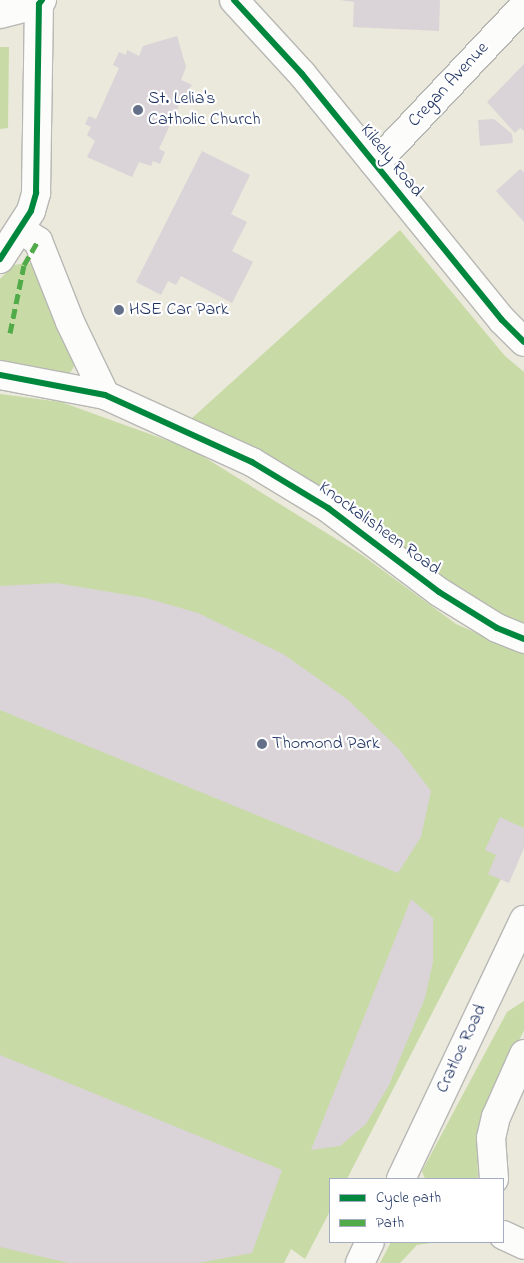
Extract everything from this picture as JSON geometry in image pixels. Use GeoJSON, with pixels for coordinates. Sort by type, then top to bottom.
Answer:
{"type":"FeatureCollection","features":[{"type":"Feature","properties":{"kind":"street","name":"Kileely Road"},"geometry":{"type":"LineString","coordinates":[[234,0],[302,74],[524,342]]}},
{"type":"Feature","properties":{"kind":"street"},"geometry":{"type":"LineString","coordinates":[[0,14],[41,2],[38,174],[30,211],[0,259]]}},
{"type":"Feature","properties":{"kind":"street","name":"Cregan Avenue"},"geometry":{"type":"LineString","coordinates":[[375,164],[524,6]]}},
{"type":"Feature","properties":{"kind":"street"},"geometry":{"type":"LineString","coordinates":[[20,229],[38,241],[70,322],[105,395]]}},
{"type":"Feature","properties":{"kind":"street","name":"Knockalisheen Road"},"geometry":{"type":"LineString","coordinates":[[0,375],[105,395],[235,454],[328,508],[439,592],[498,628],[524,639]]}},
{"type":"Feature","properties":{"kind":"street","name":"Cratloe Road"},"geometry":{"type":"LineString","coordinates":[[401,1178],[524,920]]}},
{"type":"Feature","properties":{"kind":"street"},"geometry":{"type":"LineString","coordinates":[[494,1178],[491,1138],[496,1117],[524,1054]]}},
{"type":"Feature","properties":{"kind":"street"},"geometry":{"type":"LineString","coordinates":[[504,1235],[524,1245]]}},
{"type":"Feature","properties":{"kind":"street"},"geometry":{"type":"LineString","coordinates":[[360,1263],[370,1243]]}},
{"type":"Feature","properties":{"kind":"green space"},"geometry":{"type":"Polygon","coordinates":[[[0,47],[9,47],[8,128],[0,129],[0,47]]]}},
{"type":"Feature","properties":{"kind":"green space"},"geometry":{"type":"Polygon","coordinates":[[[400,230],[505,356],[524,372],[524,626],[507,621],[191,419],[400,230]]]}},
{"type":"Feature","properties":{"kind":"green space"},"geometry":{"type":"Polygon","coordinates":[[[34,264],[75,357],[75,365],[68,376],[0,368],[0,279],[14,265],[34,264]]]}},
{"type":"Feature","properties":{"kind":"green space","name":"Thomond Park"},"geometry":{"type":"Polygon","coordinates":[[[0,394],[61,402],[205,454],[204,457],[362,555],[456,624],[524,654],[524,834],[348,1178],[329,1178],[329,1213],[305,1259],[291,1249],[284,1263],[0,1263],[0,394]]]}},
{"type":"Feature","properties":{"kind":"green space"},"geometry":{"type":"Polygon","coordinates":[[[524,1001],[524,1030],[477,1130],[478,1178],[425,1178],[422,1171],[507,1012],[524,1001]]]}},
{"type":"Feature","properties":{"kind":"green space"},"geometry":{"type":"Polygon","coordinates":[[[390,1243],[431,1243],[417,1245],[400,1263],[380,1263],[390,1243]]]}},
{"type":"Feature","properties":{"kind":"building"},"geometry":{"type":"Polygon","coordinates":[[[340,0],[440,0],[439,31],[353,27],[354,2],[340,0]]]}},
{"type":"Feature","properties":{"kind":"building","name":"St. Lelia's Catholic Church"},"geometry":{"type":"Polygon","coordinates":[[[177,36],[186,67],[181,80],[192,85],[189,89],[196,92],[190,105],[181,101],[159,149],[165,152],[160,164],[153,161],[151,166],[139,162],[132,177],[87,157],[95,141],[87,135],[91,127],[85,124],[89,116],[96,119],[119,68],[113,65],[119,52],[126,55],[127,50],[139,56],[143,46],[177,36]]]}},
{"type":"Feature","properties":{"kind":"building"},"geometry":{"type":"Polygon","coordinates":[[[524,64],[524,131],[520,128],[515,133],[487,102],[524,64]]]}},
{"type":"Feature","properties":{"kind":"building"},"geometry":{"type":"Polygon","coordinates":[[[494,119],[512,134],[513,143],[480,146],[478,120],[494,119]]]}},
{"type":"Feature","properties":{"kind":"building"},"geometry":{"type":"Polygon","coordinates":[[[202,151],[250,175],[231,214],[247,222],[232,251],[253,262],[232,303],[181,276],[176,285],[168,281],[161,295],[136,282],[202,151]]]}},
{"type":"Feature","properties":{"kind":"building"},"geometry":{"type":"Polygon","coordinates":[[[520,169],[524,172],[524,222],[496,191],[520,169]]]}},
{"type":"Feature","properties":{"kind":"building","name":"Thomond Park"},"geometry":{"type":"Polygon","coordinates":[[[56,583],[146,598],[198,613],[283,654],[347,699],[399,749],[431,791],[421,837],[398,873],[0,710],[0,586],[56,583]]]}},
{"type":"Feature","properties":{"kind":"building"},"geometry":{"type":"Polygon","coordinates":[[[500,817],[524,828],[524,848],[509,883],[488,874],[496,855],[485,850],[500,817]]]}},
{"type":"Feature","properties":{"kind":"building"},"geometry":{"type":"Polygon","coordinates":[[[411,899],[433,918],[433,962],[425,998],[389,1085],[366,1124],[340,1146],[311,1150],[411,899]]]}},
{"type":"Feature","properties":{"kind":"building"},"geometry":{"type":"Polygon","coordinates":[[[0,1055],[282,1170],[252,1253],[198,1263],[69,1263],[0,1247],[0,1055]]]}},
{"type":"Feature","properties":{"kind":"marked path"},"geometry":{"type":"LineString","coordinates":[[10,333],[24,265],[38,241]]}},
{"type":"Feature","properties":{"kind":"cycle path"},"geometry":{"type":"LineString","coordinates":[[0,259],[31,211],[36,193],[39,4],[42,0]]}},
{"type":"Feature","properties":{"kind":"cycle path"},"geometry":{"type":"LineString","coordinates":[[234,0],[302,74],[502,320],[524,342]]}},
{"type":"Feature","properties":{"kind":"cycle path"},"geometry":{"type":"LineString","coordinates":[[0,375],[105,395],[252,462],[328,508],[439,592],[497,628],[524,639]]}},
{"type":"Feature","properties":{"kind":"place","name":"St. Lelia's Catholic Church"},"geometry":{"type":"Point","coordinates":[138,110]}},
{"type":"Feature","properties":{"kind":"place","name":"HSE Car Park"},"geometry":{"type":"Point","coordinates":[119,310]}},
{"type":"Feature","properties":{"kind":"place","name":"Thomond Park"},"geometry":{"type":"Point","coordinates":[262,744]}}]}
